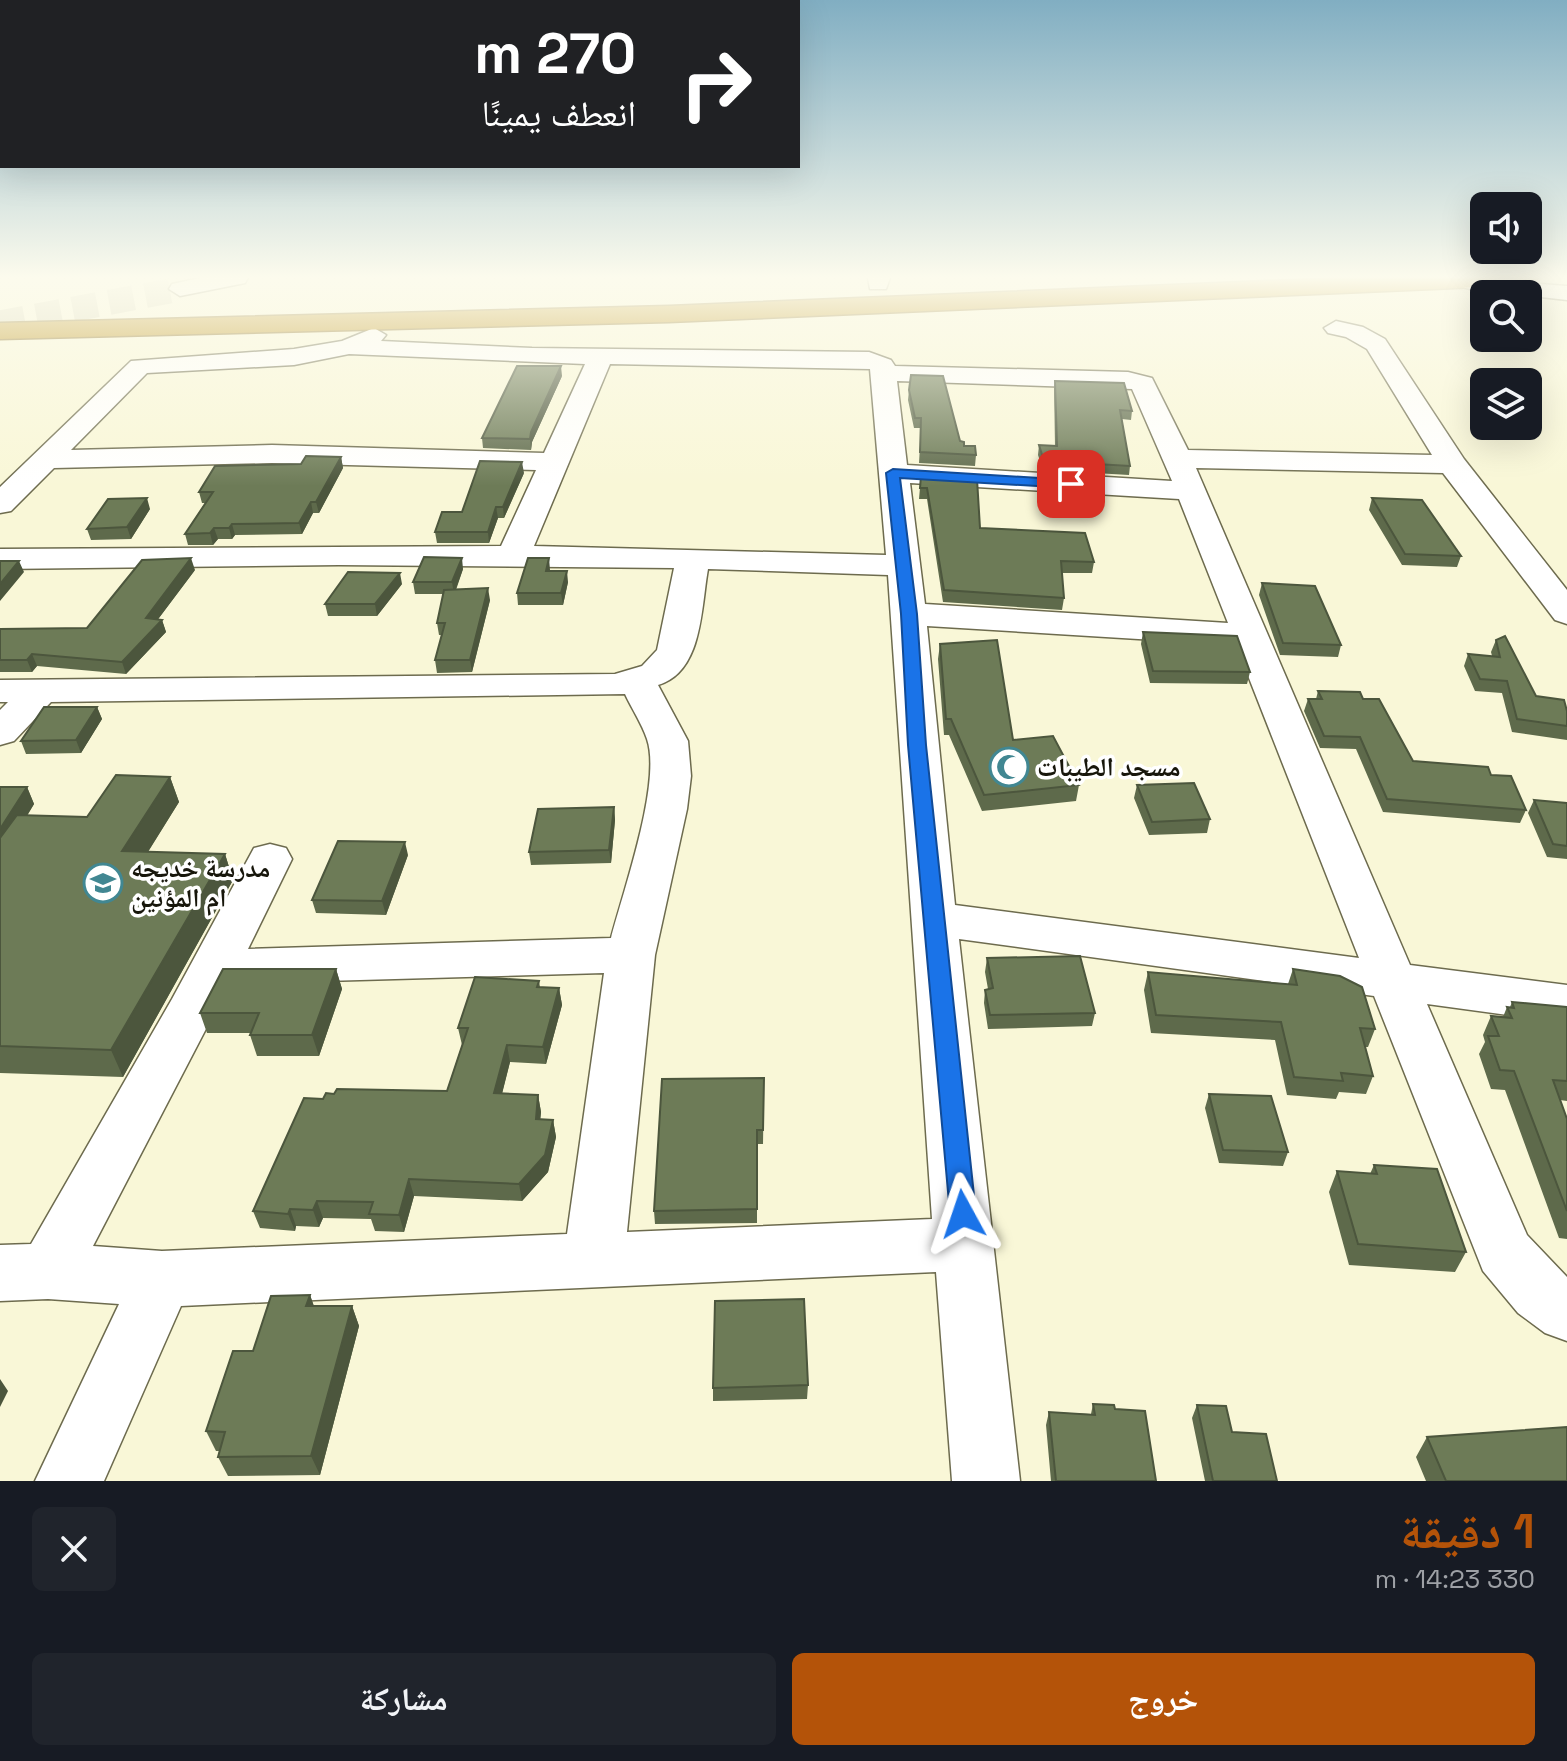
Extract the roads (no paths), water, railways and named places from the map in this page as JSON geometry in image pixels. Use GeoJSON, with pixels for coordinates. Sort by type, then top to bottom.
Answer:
{"type":"FeatureCollection","features":[{"type":"Feature","properties":{"kind":"street"},"geometry":{"type":"LineString","coordinates":[[0,504],[140,366],[161,362],[274,359],[348,347]]}},
{"type":"Feature","properties":{"kind":"street"},"geometry":{"type":"LineString","coordinates":[[352,347],[600,358],[869,360],[880,363],[884,373],[909,614],[917,745],[986,1481]]}},
{"type":"Feature","properties":{"kind":"street"},"geometry":{"type":"LineString","coordinates":[[1378,347],[1452,464],[1566,610]]}},
{"type":"Feature","properties":{"kind":"street"},"geometry":{"type":"LineString","coordinates":[[513,556],[557,462],[600,358]]}},
{"type":"Feature","properties":{"kind":"street"},"geometry":{"type":"LineString","coordinates":[[884,373],[1143,384],[1178,459],[1504,1252],[1519,1274],[1567,1312]]}},
{"type":"Feature","properties":{"kind":"street"},"geometry":{"type":"LineString","coordinates":[[48,459],[272,454],[557,462]]}},
{"type":"Feature","properties":{"kind":"street"},"geometry":{"type":"LineString","coordinates":[[1178,459],[1452,464]]}},
{"type":"Feature","properties":{"kind":"street"},"geometry":{"type":"LineString","coordinates":[[893,473],[1190,491]]}},
{"type":"Feature","properties":{"kind":"street"},"geometry":{"type":"LineString","coordinates":[[0,559],[513,556],[693,558],[902,566]]}},
{"type":"Feature","properties":{"kind":"street"},"geometry":{"type":"LineString","coordinates":[[0,691],[594,688],[637,681],[655,674],[675,653],[693,558]]}},
{"type":"Feature","properties":{"kind":"street"},"geometry":{"type":"LineString","coordinates":[[909,614],[1249,635]]}},
{"type":"Feature","properties":{"kind":"street"},"geometry":{"type":"LineString","coordinates":[[594,1257],[631,955],[670,776],[668,741],[637,681]]}},
{"type":"Feature","properties":{"kind":"street"},"geometry":{"type":"LineString","coordinates":[[0,733],[40,691]]}},
{"type":"Feature","properties":{"kind":"street"},"geometry":{"type":"LineString","coordinates":[[270,859],[192,1010],[24,1272],[162,1279],[594,1257],[966,1244]]}},
{"type":"Feature","properties":{"kind":"street"},"geometry":{"type":"LineString","coordinates":[[935,919],[1567,1004]]}},
{"type":"Feature","properties":{"kind":"street"},"geometry":{"type":"LineString","coordinates":[[253,965],[631,955]]}},
{"type":"Feature","properties":{"kind":"street"},"geometry":{"type":"LineString","coordinates":[[69,1481],[162,1279]]}},
{"type":"Feature","properties":{"kind":"place","name":"مسجد الطيبات"},"geometry":{"type":"Point","coordinates":[1009,767]}},
{"type":"Feature","properties":{"kind":"place","name":"مدرسة خديجه ام المؤنين"},"geometry":{"type":"Point","coordinates":[103,883]}}]}
